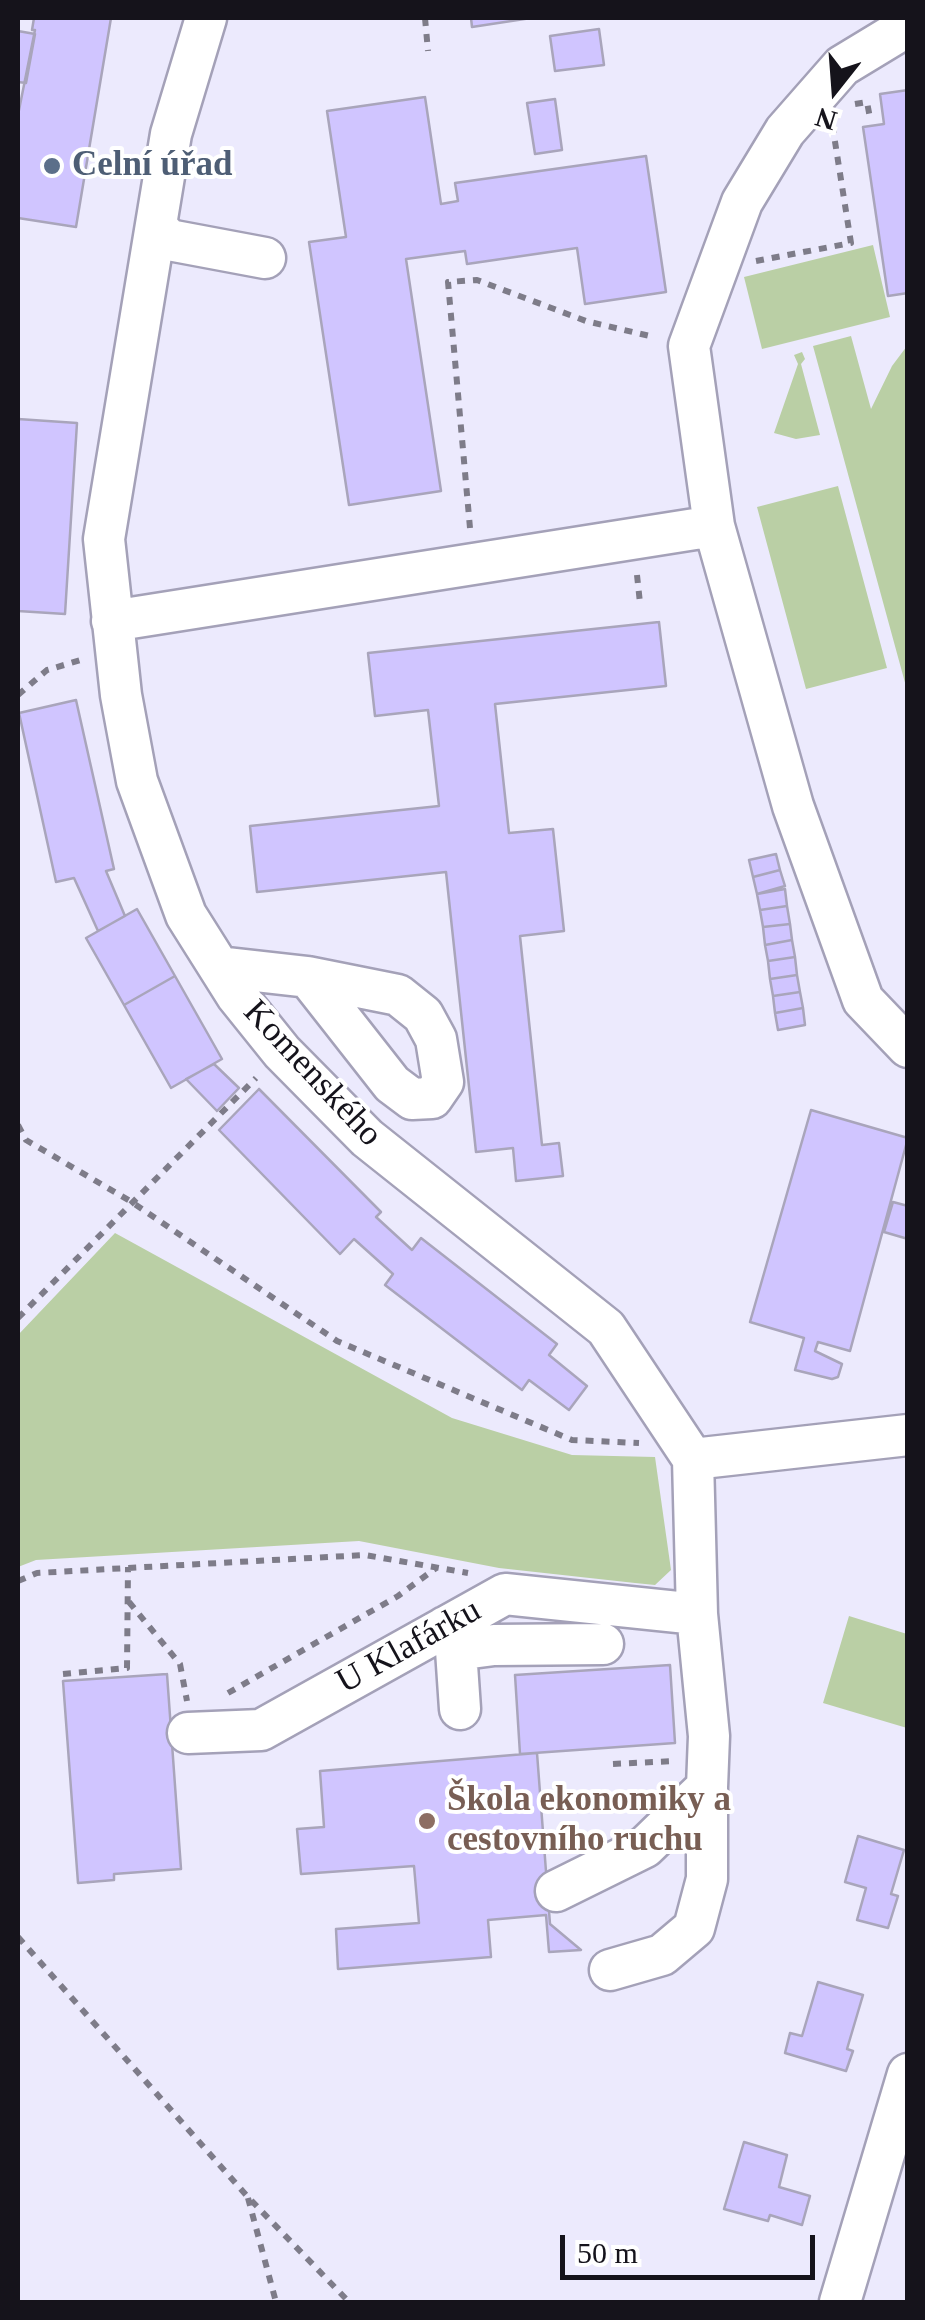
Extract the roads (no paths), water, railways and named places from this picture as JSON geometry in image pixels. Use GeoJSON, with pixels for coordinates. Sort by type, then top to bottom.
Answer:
{"type":"FeatureCollection","features":[{"type":"Feature","properties":{"kind":"street","name":"Komenského"},"geometry":{"type":"LineString","coordinates":[[206,18],[171,134],[104,539],[112,622],[138,781],[186,915],[282,1052],[367,1138],[606,1328],[693,1459]]}},
{"type":"Feature","properties":{"kind":"street"},"geometry":{"type":"LineString","coordinates":[[908,26],[842,66],[785,131],[742,202],[689,346],[714,526],[792,806],[863,1000],[908,1046]]}},
{"type":"Feature","properties":{"kind":"street"},"geometry":{"type":"LineString","coordinates":[[156,226],[169,240],[265,258]]}},
{"type":"Feature","properties":{"kind":"street"},"geometry":{"type":"LineString","coordinates":[[112,622],[714,526]]}},
{"type":"Feature","properties":{"kind":"street"},"geometry":{"type":"LineString","coordinates":[[219,966],[308,977]]}},
{"type":"Feature","properties":{"kind":"street"},"geometry":{"type":"LineString","coordinates":[[610,1970],[662,1955],[694,1928],[707,1880],[709,1736],[696,1614],[693,1459],[908,1436]]}},
{"type":"Feature","properties":{"kind":"street","name":"U Klafárku"},"geometry":{"type":"LineString","coordinates":[[200,1714],[261,1730],[450,1638],[505,1594],[696,1614]]}},
{"type":"Feature","properties":{"kind":"street"},"geometry":{"type":"LineString","coordinates":[[460,1709],[450,1638],[494,1644],[602,1644]]}},
{"type":"Feature","properties":{"kind":"street"},"geometry":{"type":"LineString","coordinates":[[556,1891],[645,1847],[707,1787]]}},
{"type":"Feature","properties":{"kind":"street"},"geometry":{"type":"LineString","coordinates":[[840,2302],[908,2074]]}},
{"type":"Feature","properties":{"kind":"place","name":"Celní úřad"},"geometry":{"type":"Point","coordinates":[52,166]}},
{"type":"Feature","properties":{"kind":"place","name":"Škola ekonomiky a cestovního ruchu"},"geometry":{"type":"Point","coordinates":[427,1821]}}]}
